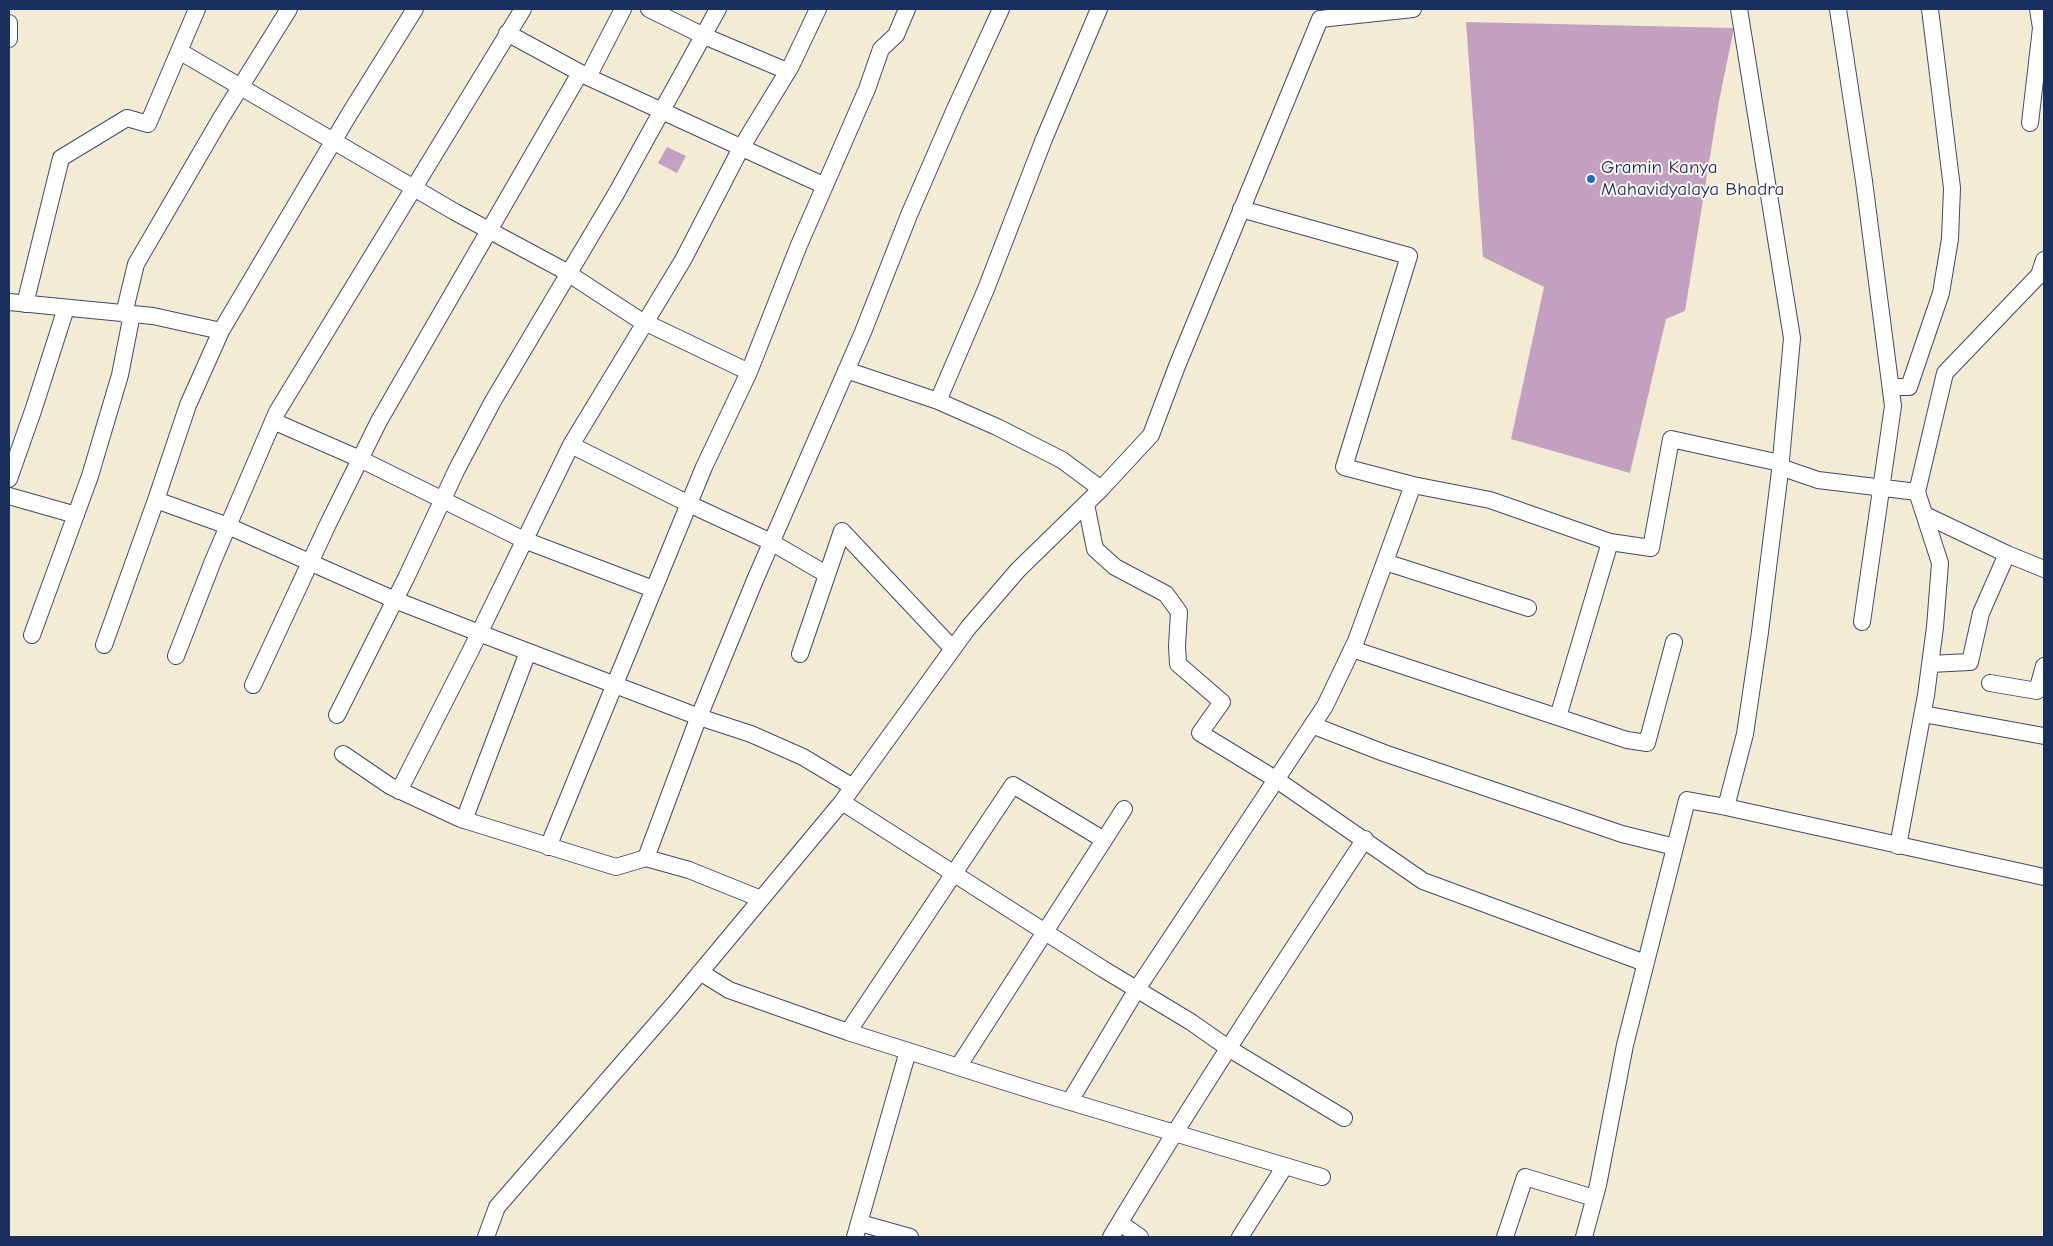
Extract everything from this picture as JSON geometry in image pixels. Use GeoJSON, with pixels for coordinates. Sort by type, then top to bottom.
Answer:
{"type":"FeatureCollection","features":[{"type":"Feature","properties":{"kind":"street"},"geometry":{"type":"LineString","coordinates":[[197,9],[148,124],[127,118],[61,158],[17,303],[153,316],[221,330]]}},
{"type":"Feature","properties":{"kind":"street"},"geometry":{"type":"LineString","coordinates":[[32,635],[90,476],[120,375],[136,264],[240,87],[289,9]]}},
{"type":"Feature","properties":{"kind":"street"},"geometry":{"type":"LineString","coordinates":[[104,645],[188,405],[221,330],[334,141],[416,9]]}},
{"type":"Feature","properties":{"kind":"street"},"geometry":{"type":"LineString","coordinates":[[176,656],[228,526],[273,421],[413,187],[523,9]]}},
{"type":"Feature","properties":{"kind":"street"},"geometry":{"type":"LineString","coordinates":[[253,685],[360,459],[418,352],[489,230],[623,9]]}},
{"type":"Feature","properties":{"kind":"street"},"geometry":{"type":"LineString","coordinates":[[649,9],[704,36],[787,71]]}},
{"type":"Feature","properties":{"kind":"street"},"geometry":{"type":"LineString","coordinates":[[337,715],[493,401],[663,112],[718,9]]}},
{"type":"Feature","properties":{"kind":"street"},"geometry":{"type":"LineString","coordinates":[[399,791],[479,634],[571,445],[683,260],[741,148],[787,71],[818,9]]}},
{"type":"Feature","properties":{"kind":"street"},"geometry":{"type":"LineString","coordinates":[[548,847],[653,589],[749,372],[799,245],[867,89],[881,49],[896,35],[906,9]]}},
{"type":"Feature","properties":{"kind":"street"},"geometry":{"type":"LineString","coordinates":[[646,858],[699,717],[771,542],[846,370],[909,215],[1001,9]]}},
{"type":"Feature","properties":{"kind":"street"},"geometry":{"type":"LineString","coordinates":[[938,401],[986,289],[1044,139],[1099,9]]}},
{"type":"Feature","properties":{"kind":"street"},"geometry":{"type":"LineString","coordinates":[[486,1237],[497,1207],[700,972],[842,802],[968,628],[1018,570],[1101,489],[1151,434],[1177,366],[1320,18],[1370,11],[1413,9]]}},
{"type":"Feature","properties":{"kind":"street"},"geometry":{"type":"LineString","coordinates":[[1726,807],[1745,734],[1760,632],[1780,465],[1792,338],[1739,9]]}},
{"type":"Feature","properties":{"kind":"street"},"geometry":{"type":"LineString","coordinates":[[1838,9],[1864,181],[1893,406],[1862,622]]}},
{"type":"Feature","properties":{"kind":"street"},"geometry":{"type":"LineString","coordinates":[[1891,387],[1909,387],[1941,293],[1950,239],[1952,188],[1930,9]]}},
{"type":"Feature","properties":{"kind":"street"},"geometry":{"type":"LineString","coordinates":[[2030,123],[2042,28],[2038,9]]}},
{"type":"Feature","properties":{"kind":"street"},"geometry":{"type":"LineString","coordinates":[[9,23],[9,39]]}},
{"type":"Feature","properties":{"kind":"street"},"geometry":{"type":"LineString","coordinates":[[507,33],[584,75],[825,186]]}},
{"type":"Feature","properties":{"kind":"street"},"geometry":{"type":"LineString","coordinates":[[179,51],[413,187],[568,273],[645,322],[749,372]]}},
{"type":"Feature","properties":{"kind":"street"},"geometry":{"type":"LineString","coordinates":[[1241,209],[1409,256],[1344,467],[1413,485],[1490,500],[1610,542],[1651,548],[1671,439],[1780,465],[1818,480],[1917,492]]}},
{"type":"Feature","properties":{"kind":"street"},"geometry":{"type":"LineString","coordinates":[[1898,846],[1930,664],[1940,563],[1917,492],[1946,373],[2039,275],[2044,260]]}},
{"type":"Feature","properties":{"kind":"street"},"geometry":{"type":"LineString","coordinates":[[9,479],[66,308]]}},
{"type":"Feature","properties":{"kind":"street"},"geometry":{"type":"LineString","coordinates":[[846,370],[938,401],[997,427],[1062,460],[1101,489]]}},
{"type":"Feature","properties":{"kind":"street"},"geometry":{"type":"LineString","coordinates":[[273,421],[360,459],[524,540],[653,589]]}},
{"type":"Feature","properties":{"kind":"street"},"geometry":{"type":"LineString","coordinates":[[571,445],[689,504],[771,542],[826,574]]}},
{"type":"Feature","properties":{"kind":"street"},"geometry":{"type":"LineString","coordinates":[[1070,1101],[1137,989],[1325,706],[1352,649],[1413,485]]}},
{"type":"Feature","properties":{"kind":"street"},"geometry":{"type":"LineString","coordinates":[[9,496],[76,515]]}},
{"type":"Feature","properties":{"kind":"street"},"geometry":{"type":"LineString","coordinates":[[156,500],[228,526],[395,600],[479,634],[699,717],[751,734],[803,757],[853,787]]}},
{"type":"Feature","properties":{"kind":"street"},"geometry":{"type":"LineString","coordinates":[[1086,504],[1095,549],[1115,567],[1166,594],[1178,612],[1178,664],[1222,702],[1200,733],[1276,780],[1424,881],[1645,963]]}},
{"type":"Feature","properties":{"kind":"street"},"geometry":{"type":"LineString","coordinates":[[1925,515],[2007,554],[2043,566]]}},
{"type":"Feature","properties":{"kind":"street"},"geometry":{"type":"LineString","coordinates":[[800,654],[842,531],[953,649]]}},
{"type":"Feature","properties":{"kind":"street"},"geometry":{"type":"LineString","coordinates":[[1558,717],[1610,542]]}},
{"type":"Feature","properties":{"kind":"street"},"geometry":{"type":"LineString","coordinates":[[1930,664],[1970,662],[1980,613],[2007,554]]}},
{"type":"Feature","properties":{"kind":"street"},"geometry":{"type":"LineString","coordinates":[[1385,562],[1528,608]]}},
{"type":"Feature","properties":{"kind":"street"},"geometry":{"type":"LineString","coordinates":[[1352,649],[1627,740],[1648,743],[1674,642]]}},
{"type":"Feature","properties":{"kind":"street"},"geometry":{"type":"LineString","coordinates":[[464,820],[528,652]]}},
{"type":"Feature","properties":{"kind":"street"},"geometry":{"type":"LineString","coordinates":[[1990,683],[2037,691],[2044,666]]}},
{"type":"Feature","properties":{"kind":"street"},"geometry":{"type":"LineString","coordinates":[[1922,714],[2044,736]]}},
{"type":"Feature","properties":{"kind":"street"},"geometry":{"type":"LineString","coordinates":[[1312,726],[1384,753],[1622,834],[1675,847]]}},
{"type":"Feature","properties":{"kind":"street"},"geometry":{"type":"LineString","coordinates":[[343,754],[399,791],[464,820],[548,847],[616,866],[646,858],[689,870],[761,899]]}},
{"type":"Feature","properties":{"kind":"street"},"geometry":{"type":"LineString","coordinates":[[848,1032],[1012,785],[1104,840]]}},
{"type":"Feature","properties":{"kind":"street"},"geometry":{"type":"LineString","coordinates":[[1584,1237],[1594,1198],[1625,1045],[1687,800],[2044,877]]}},
{"type":"Feature","properties":{"kind":"street"},"geometry":{"type":"LineString","coordinates":[[842,802],[1045,932],[1191,1022],[1228,1048],[1344,1118]]}},
{"type":"Feature","properties":{"kind":"street"},"geometry":{"type":"LineString","coordinates":[[958,1067],[1124,809]]}},
{"type":"Feature","properties":{"kind":"street"},"geometry":{"type":"LineString","coordinates":[[1111,1237],[1228,1048],[1365,839]]}},
{"type":"Feature","properties":{"kind":"street"},"geometry":{"type":"LineString","coordinates":[[700,972],[729,990],[848,1032],[1322,1177]]}},
{"type":"Feature","properties":{"kind":"street"},"geometry":{"type":"LineString","coordinates":[[908,1051],[858,1230],[910,1237]]}},
{"type":"Feature","properties":{"kind":"street"},"geometry":{"type":"LineString","coordinates":[[1240,1237],[1285,1166]]}},
{"type":"Feature","properties":{"kind":"street"},"geometry":{"type":"LineString","coordinates":[[1505,1237],[1525,1177],[1594,1198]]}},
{"type":"Feature","properties":{"kind":"street"},"geometry":{"type":"LineString","coordinates":[[1120,1223],[1140,1237]]}},
{"type":"Feature","properties":{"kind":"building","name":"Gramin Kanya Mahavidyalaya Bhadra"},"geometry":{"type":"Polygon","coordinates":[[[1466,22],[1734,28],[1719,101],[1685,311],[1666,319],[1630,473],[1511,439],[1544,287],[1483,257],[1466,22]]]}},
{"type":"Feature","properties":{"kind":"building"},"geometry":{"type":"Polygon","coordinates":[[[667,147],[686,156],[677,173],[658,163],[667,147]]]}},
{"type":"Feature","properties":{"kind":"place","name":"Gramin Kanya Mahavidyalaya Bhadra"},"geometry":{"type":"Point","coordinates":[1591,179]}}]}
